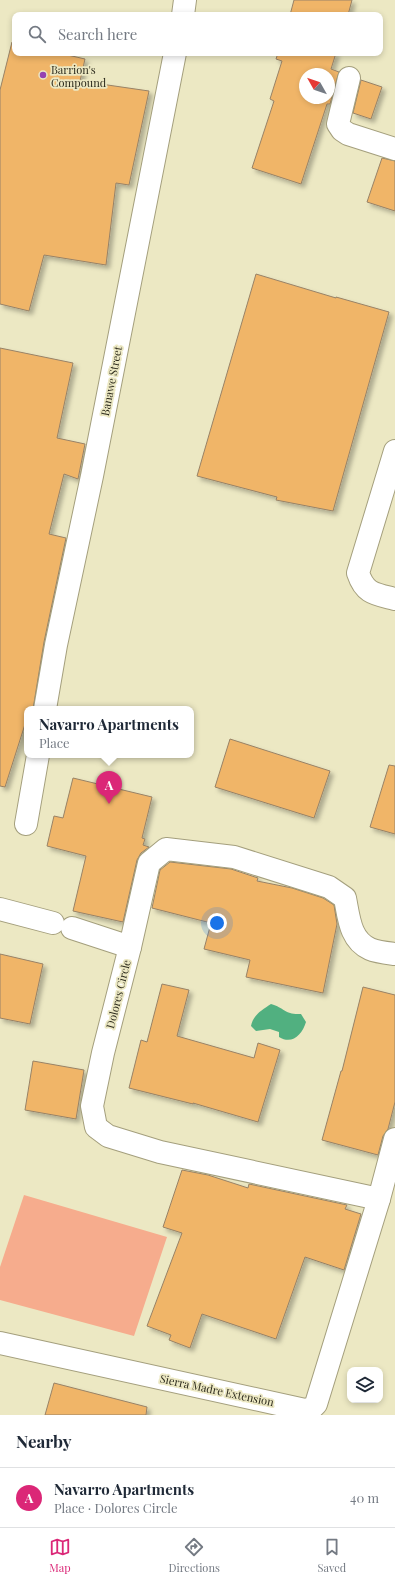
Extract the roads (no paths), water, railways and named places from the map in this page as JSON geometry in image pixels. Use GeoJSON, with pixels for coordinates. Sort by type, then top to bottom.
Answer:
{"type":"FeatureCollection","features":[{"type":"Feature","properties":{"kind":"street"},"geometry":{"type":"LineString","coordinates":[[183,12],[185,0]]}},
{"type":"Feature","properties":{"kind":"street","name":"Banawe Street"},"geometry":{"type":"LineString","coordinates":[[46,706],[56,646],[92,476],[174,56]]}},
{"type":"Feature","properties":{"kind":"street"},"geometry":{"type":"LineString","coordinates":[[350,78],[338,124],[342,130],[348,134],[395,149]]}},
{"type":"Feature","properties":{"kind":"street"},"geometry":{"type":"LineString","coordinates":[[395,451],[358,573],[361,584],[369,592],[395,599]]}},
{"type":"Feature","properties":{"kind":"street"},"geometry":{"type":"LineString","coordinates":[[26,824],[37,758]]}},
{"type":"Feature","properties":{"kind":"street","name":"Dolores Circle"},"geometry":{"type":"LineString","coordinates":[[379,1199],[160,1152],[108,1136],[96,1127],[92,1106],[103,1053],[130,947],[149,863],[166,848],[234,857],[329,887],[345,898],[354,937],[370,949],[395,954]]}},
{"type":"Feature","properties":{"kind":"street"},"geometry":{"type":"LineString","coordinates":[[0,909],[63,925],[130,947]]}},
{"type":"Feature","properties":{"kind":"street"},"geometry":{"type":"LineString","coordinates":[[379,1199],[395,1139]]}},
{"type":"Feature","properties":{"kind":"street","name":"Sierra Madre Extension"},"geometry":{"type":"LineString","coordinates":[[0,1343],[305,1410],[312,1408],[316,1404],[379,1199]]}},
{"type":"Feature","properties":{"kind":"place","name":"Barrion's Compound"},"geometry":{"type":"Point","coordinates":[43,75]}},
{"type":"Feature","properties":{"kind":"place","name":"Navarro Apartments"},"geometry":{"type":"Point","coordinates":[109,804]}}]}
